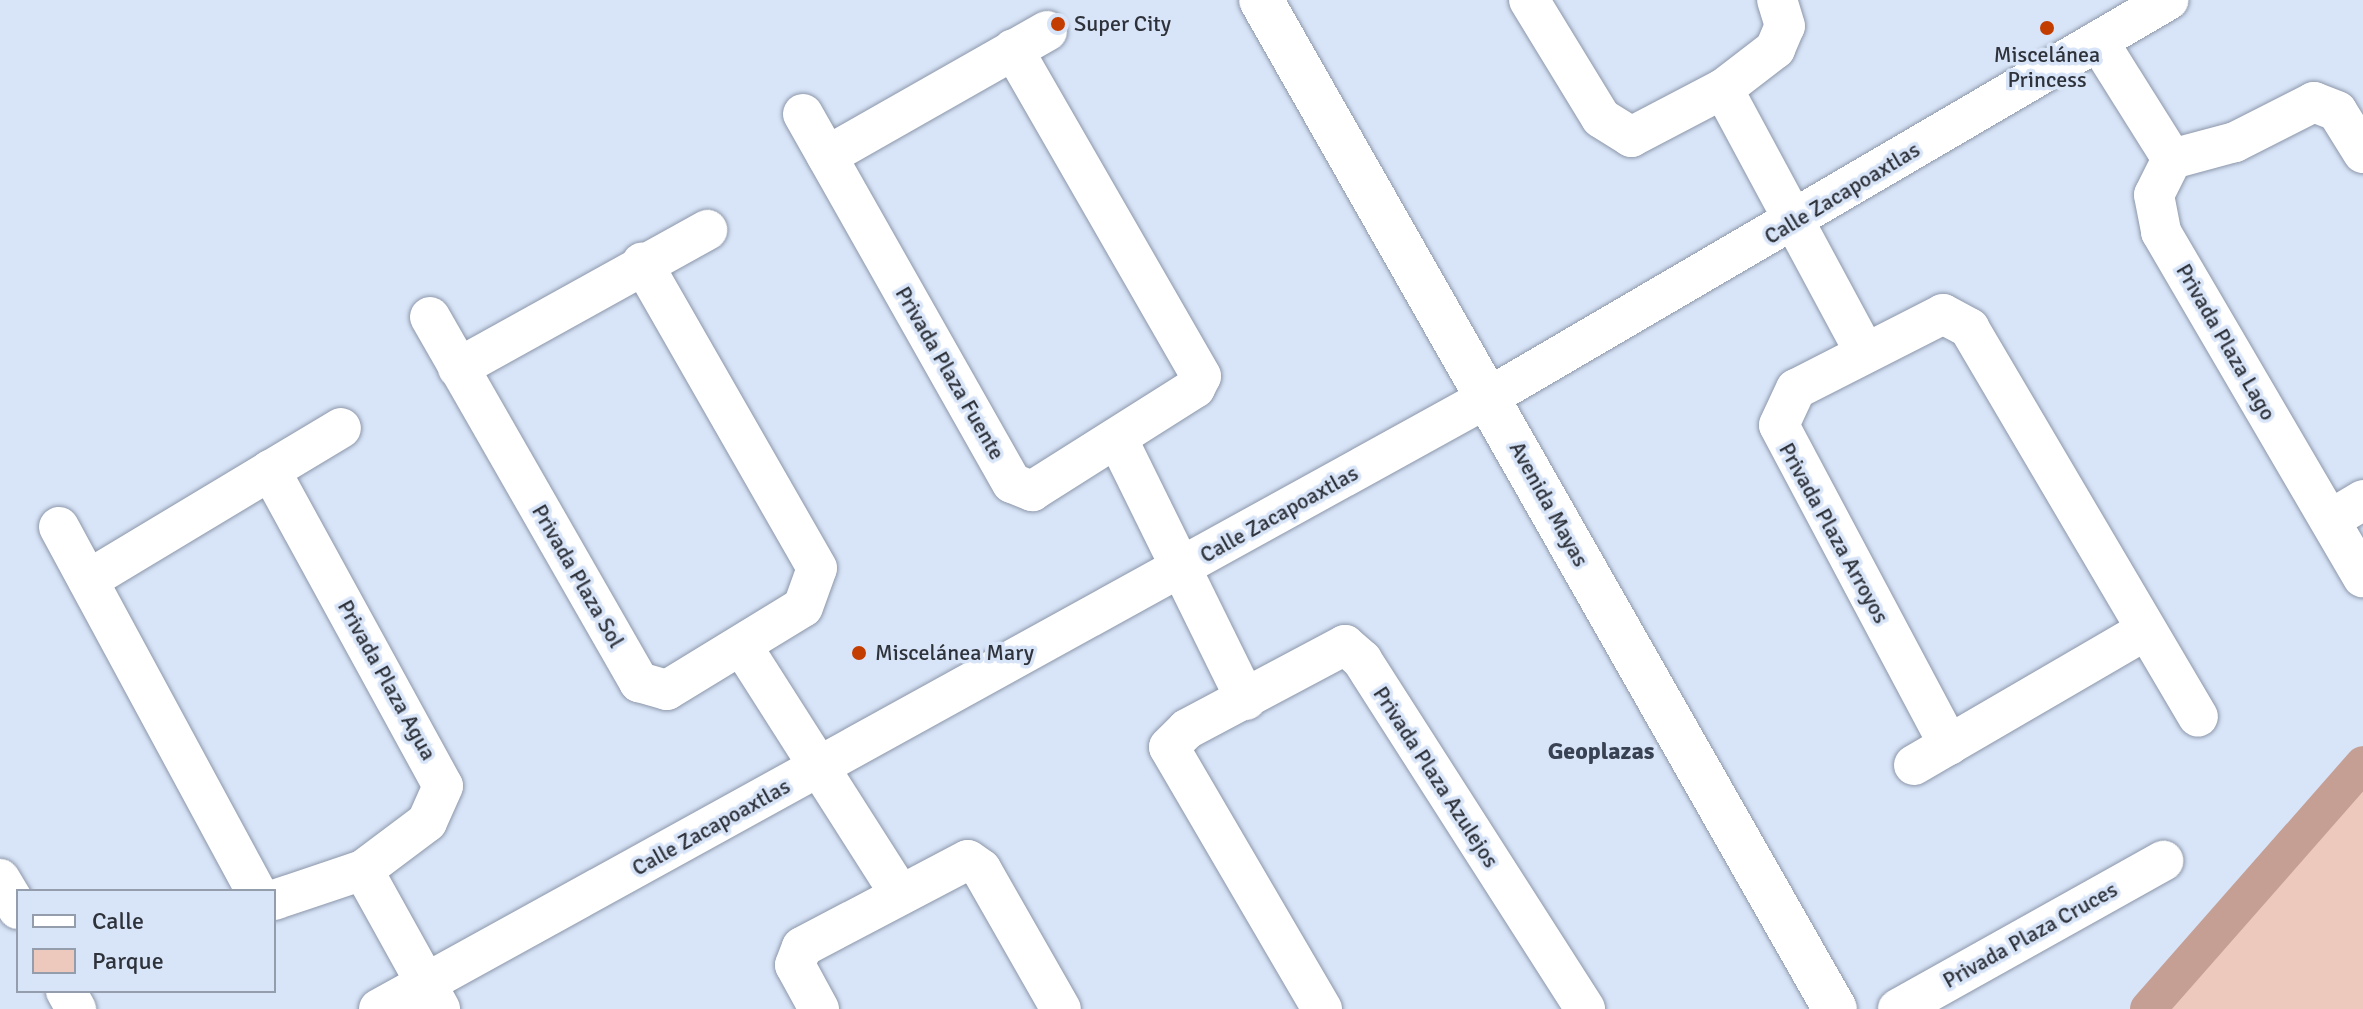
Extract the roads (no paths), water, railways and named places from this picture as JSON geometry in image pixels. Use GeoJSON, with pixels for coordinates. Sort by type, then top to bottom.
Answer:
{"type":"FeatureCollection","features":[{"type":"Feature","properties":{"kind":"street","name":"Avenida Mayas"},"geometry":{"type":"LineString","coordinates":[[1261,0],[1835,1009]]}},
{"type":"Feature","properties":{"kind":"street"},"geometry":{"type":"LineString","coordinates":[[1529,0],[1601,118],[1620,136],[1641,135],[1723,89],[1781,40],[1784,14],[1777,0]]}},
{"type":"Feature","properties":{"kind":"street","name":"Calle Zacapoaxtlas"},"geometry":{"type":"LineString","coordinates":[[379,1009],[434,996],[818,769],[1489,397],[1794,222],[2161,2]]}},
{"type":"Feature","properties":{"kind":"street","name":"Privada Plaza Fuente"},"geometry":{"type":"LineString","coordinates":[[803,114],[1012,483],[1032,491],[1195,388],[1199,363],[1030,40],[827,156]]}},
{"type":"Feature","properties":{"kind":"street"},"geometry":{"type":"LineString","coordinates":[[2098,41],[2172,159],[2235,142],[2314,102],[2337,111],[2363,153]]}},
{"type":"Feature","properties":{"kind":"street"},"geometry":{"type":"LineString","coordinates":[[1723,89],[1864,351]]}},
{"type":"Feature","properties":{"kind":"street","name":"Privada Plaza Lago"},"geometry":{"type":"LineString","coordinates":[[2172,159],[2154,195],[2161,232],[2347,510],[2363,577]]}},
{"type":"Feature","properties":{"kind":"street"},"geometry":{"type":"LineString","coordinates":[[458,368],[642,263],[707,230]]}},
{"type":"Feature","properties":{"kind":"street","name":"Privada Plaza Sol"},"geometry":{"type":"LineString","coordinates":[[430,317],[639,682],[667,690],[803,607],[816,562],[642,263]]}},
{"type":"Feature","properties":{"kind":"street","name":"Privada Plaza Arroyos"},"geometry":{"type":"LineString","coordinates":[[1949,745],[1780,435],[1780,414],[1796,389],[1864,351],[1943,314],[1962,320],[2198,717]]}},
{"type":"Feature","properties":{"kind":"street"},"geometry":{"type":"LineString","coordinates":[[88,580],[341,428]]}},
{"type":"Feature","properties":{"kind":"street"},"geometry":{"type":"LineString","coordinates":[[1117,438],[1246,700]]}},
{"type":"Feature","properties":{"kind":"street","name":"Privada Plaza Agua"},"geometry":{"type":"LineString","coordinates":[[270,470],[443,786],[427,822],[363,870],[276,899]]}},
{"type":"Feature","properties":{"kind":"street"},"geometry":{"type":"LineString","coordinates":[[59,527],[255,889]]}},
{"type":"Feature","properties":{"kind":"street"},"geometry":{"type":"LineString","coordinates":[[1914,765],[2146,630]]}},
{"type":"Feature","properties":{"kind":"street"},"geometry":{"type":"LineString","coordinates":[[742,646],[899,892]]}},
{"type":"Feature","properties":{"kind":"street","name":"Privada Plaza Azulejos"},"geometry":{"type":"LineString","coordinates":[[1322,1009],[1169,752],[1179,734],[1246,700],[1337,646],[1351,648],[1585,1009]]}},
{"type":"Feature","properties":{"kind":"street"},"geometry":{"type":"LineString","coordinates":[[819,1009],[795,956],[811,939],[899,892],[973,860],[1061,1009]]}},
{"type":"Feature","properties":{"kind":"street","name":"Privada Plaza Cruces"},"geometry":{"type":"LineString","coordinates":[[1898,1009],[2163,861]]}},
{"type":"Feature","properties":{"kind":"street"},"geometry":{"type":"LineString","coordinates":[[363,870],[434,996]]}},
{"type":"Feature","properties":{"kind":"street"},"geometry":{"type":"LineString","coordinates":[[0,879],[16,906]]}},
{"type":"Feature","properties":{"kind":"waterway"},"geometry":{"type":"LineString","coordinates":[[2148,1009],[2363,764]]}},
{"type":"Feature","properties":{"kind":"place","name":"Super City"},"geometry":{"type":"Point","coordinates":[1058,24]}},
{"type":"Feature","properties":{"kind":"place","name":"Miscelánea Princess"},"geometry":{"type":"Point","coordinates":[2047,28]}},
{"type":"Feature","properties":{"kind":"place","name":"Miscelánea Mary"},"geometry":{"type":"Point","coordinates":[859,653]}},
{"type":"Feature","properties":{"kind":"district","name":"Geoplazas"},"geometry":{"type":"Point","coordinates":[1601,752]}}]}
